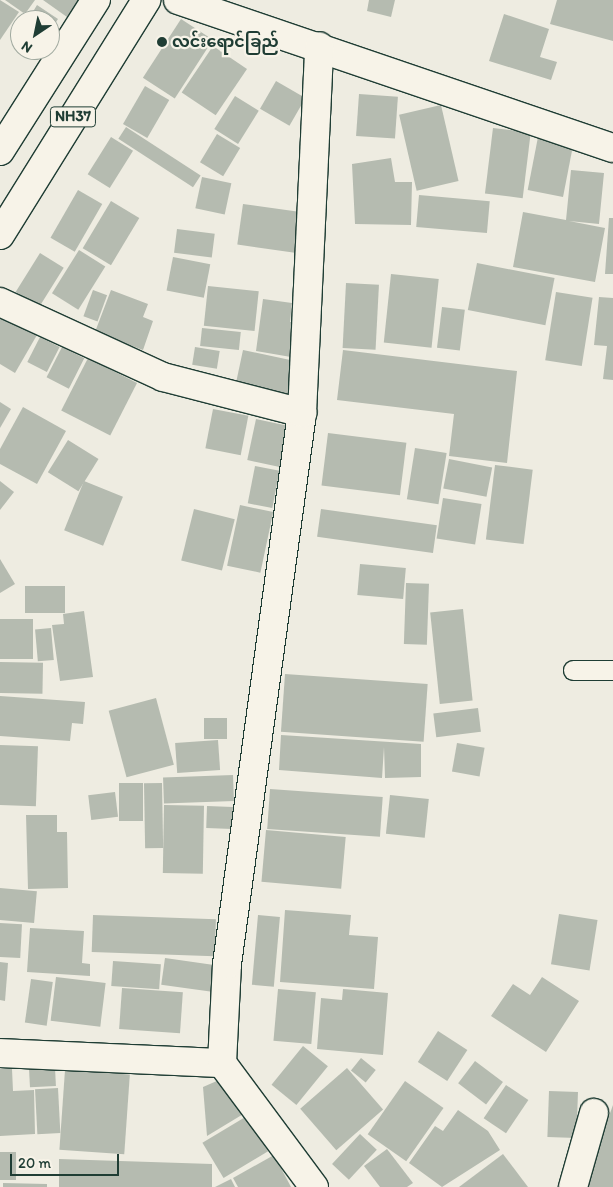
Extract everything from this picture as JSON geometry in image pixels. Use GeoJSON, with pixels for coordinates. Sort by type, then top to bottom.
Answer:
{"type":"FeatureCollection","features":[{"type":"Feature","properties":{"kind":"main road","name":"NH37"},"geometry":{"type":"LineString","coordinates":[[0,151],[96,0]]}},
{"type":"Feature","properties":{"kind":"main road","name":"NH37"},"geometry":{"type":"LineString","coordinates":[[0,235],[146,0]]}},
{"type":"Feature","properties":{"kind":"main road"},"geometry":{"type":"LineString","coordinates":[[178,0],[319,46],[613,148]]}},
{"type":"Feature","properties":{"kind":"main road"},"geometry":{"type":"LineString","coordinates":[[314,1187],[222,1063],[227,964],[302,413],[319,46]]}},
{"type":"Feature","properties":{"kind":"main road"},"geometry":{"type":"LineString","coordinates":[[0,302],[163,377],[302,413]]}},
{"type":"Feature","properties":{"kind":"main road"},"geometry":{"type":"LineString","coordinates":[[0,1053],[222,1063]]}},
{"type":"Feature","properties":{"kind":"main road"},"geometry":{"type":"LineString","coordinates":[[572,1187],[594,1113]]}},
{"type":"Feature","properties":{"kind":"lane"},"geometry":{"type":"LineString","coordinates":[[573,670],[613,670]]}},
{"type":"Feature","properties":{"kind":"building"},"geometry":{"type":"Polygon","coordinates":[[[0,0],[16,10],[10,10],[10,25],[0,40],[0,0]]]}},
{"type":"Feature","properties":{"kind":"building"},"geometry":{"type":"Polygon","coordinates":[[[5,0],[35,0],[28,10],[19,10],[5,0]]]}},
{"type":"Feature","properties":{"kind":"building"},"geometry":{"type":"Polygon","coordinates":[[[43,0],[79,0],[67,17],[60,10],[43,0]]]}},
{"type":"Feature","properties":{"kind":"building"},"geometry":{"type":"Polygon","coordinates":[[[369,0],[395,0],[391,17],[367,11],[369,0]]]}},
{"type":"Feature","properties":{"kind":"building"},"geometry":{"type":"Polygon","coordinates":[[[557,0],[613,0],[613,41],[550,24],[557,0]]]}},
{"type":"Feature","properties":{"kind":"building"},"geometry":{"type":"Polygon","coordinates":[[[37,5],[44,10],[34,10],[37,5]]]}},
{"type":"Feature","properties":{"kind":"building"},"geometry":{"type":"Polygon","coordinates":[[[504,14],[549,29],[540,57],[557,62],[551,80],[489,61],[504,14]]]}},
{"type":"Feature","properties":{"kind":"building"},"geometry":{"type":"Polygon","coordinates":[[[181,19],[213,40],[175,98],[143,78],[181,19]]]}},
{"type":"Feature","properties":{"kind":"building"},"geometry":{"type":"Polygon","coordinates":[[[213,46],[247,69],[216,115],[182,92],[213,46]]]}},
{"type":"Feature","properties":{"kind":"building"},"geometry":{"type":"Polygon","coordinates":[[[276,81],[305,98],[289,126],[260,109],[276,81]]]}},
{"type":"Feature","properties":{"kind":"building"},"geometry":{"type":"Polygon","coordinates":[[[145,86],[169,100],[147,138],[123,124],[145,86]]]}},
{"type":"Feature","properties":{"kind":"building"},"geometry":{"type":"Polygon","coordinates":[[[359,94],[398,97],[395,139],[356,136],[359,94]]]}},
{"type":"Feature","properties":{"kind":"building"},"geometry":{"type":"Polygon","coordinates":[[[235,96],[259,111],[238,144],[214,129],[235,96]]]}},
{"type":"Feature","properties":{"kind":"building"},"geometry":{"type":"Polygon","coordinates":[[[441,105],[459,181],[417,191],[399,115],[441,105]]]}},
{"type":"Feature","properties":{"kind":"building"},"geometry":{"type":"Polygon","coordinates":[[[126,127],[201,175],[193,187],[118,139],[126,127]]]}},
{"type":"Feature","properties":{"kind":"building"},"geometry":{"type":"Polygon","coordinates":[[[493,128],[531,133],[523,198],[485,194],[493,128]]]}},
{"type":"Feature","properties":{"kind":"building"},"geometry":{"type":"Polygon","coordinates":[[[217,134],[240,148],[223,176],[200,162],[217,134]]]}},
{"type":"Feature","properties":{"kind":"building"},"geometry":{"type":"Polygon","coordinates":[[[111,137],[133,151],[110,188],[88,174],[111,137]]]}},
{"type":"Feature","properties":{"kind":"building"},"geometry":{"type":"Polygon","coordinates":[[[538,137],[573,144],[563,197],[528,190],[538,137]]]}},
{"type":"Feature","properties":{"kind":"building"},"geometry":{"type":"Polygon","coordinates":[[[391,158],[395,182],[412,182],[411,225],[355,224],[352,164],[391,158]]]}},
{"type":"Feature","properties":{"kind":"building"},"geometry":{"type":"Polygon","coordinates":[[[571,170],[604,173],[599,224],[569,221],[605,228],[595,282],[513,267],[523,212],[566,220],[571,170]]]}},
{"type":"Feature","properties":{"kind":"building"},"geometry":{"type":"Polygon","coordinates":[[[202,177],[231,183],[225,215],[195,208],[202,177]]]}},
{"type":"Feature","properties":{"kind":"building"},"geometry":{"type":"Polygon","coordinates":[[[78,190],[102,204],[75,252],[50,238],[78,190]]]}},
{"type":"Feature","properties":{"kind":"building"},"geometry":{"type":"Polygon","coordinates":[[[419,195],[490,201],[487,233],[416,227],[419,195]]]}},
{"type":"Feature","properties":{"kind":"building"},"geometry":{"type":"Polygon","coordinates":[[[111,201],[139,218],[111,265],[83,248],[111,201]]]}},
{"type":"Feature","properties":{"kind":"building"},"geometry":{"type":"Polygon","coordinates":[[[243,204],[300,212],[295,253],[237,245],[243,204]]]}},
{"type":"Feature","properties":{"kind":"building"},"geometry":{"type":"Polygon","coordinates":[[[609,218],[613,218],[613,274],[605,274],[609,218]]]}},
{"type":"Feature","properties":{"kind":"building"},"geometry":{"type":"Polygon","coordinates":[[[177,229],[215,234],[212,257],[174,253],[177,229]]]}},
{"type":"Feature","properties":{"kind":"building"},"geometry":{"type":"Polygon","coordinates":[[[79,250],[105,266],[78,310],[52,293],[79,250]]]}},
{"type":"Feature","properties":{"kind":"building"},"geometry":{"type":"Polygon","coordinates":[[[40,253],[64,268],[39,307],[16,292],[40,253]]]}},
{"type":"Feature","properties":{"kind":"building"},"geometry":{"type":"Polygon","coordinates":[[[173,257],[210,264],[204,298],[167,290],[173,257]]]}},
{"type":"Feature","properties":{"kind":"building"},"geometry":{"type":"Polygon","coordinates":[[[477,263],[555,278],[545,325],[468,310],[477,263]]]}},
{"type":"Feature","properties":{"kind":"building"},"geometry":{"type":"Polygon","coordinates":[[[391,274],[439,279],[432,348],[384,343],[391,274]]]}},
{"type":"Feature","properties":{"kind":"building"},"geometry":{"type":"Polygon","coordinates":[[[346,283],[379,285],[376,350],[343,348],[346,283]]]}},
{"type":"Feature","properties":{"kind":"building"},"geometry":{"type":"Polygon","coordinates":[[[208,286],[259,291],[255,331],[204,326],[208,286]]]}},
{"type":"Feature","properties":{"kind":"building"},"geometry":{"type":"Polygon","coordinates":[[[93,290],[107,295],[98,321],[83,316],[93,290]]]}},
{"type":"Feature","properties":{"kind":"building"},"geometry":{"type":"Polygon","coordinates":[[[111,290],[148,304],[143,317],[153,321],[143,350],[95,332],[111,290]]]}},
{"type":"Feature","properties":{"kind":"building"},"geometry":{"type":"Polygon","coordinates":[[[556,292],[593,298],[582,366],[545,360],[556,292]]]}},
{"type":"Feature","properties":{"kind":"building"},"geometry":{"type":"Polygon","coordinates":[[[599,297],[613,298],[613,380],[603,379],[607,346],[594,345],[599,297]]]}},
{"type":"Feature","properties":{"kind":"building"},"geometry":{"type":"Polygon","coordinates":[[[263,299],[292,303],[290,322],[296,322],[291,357],[256,351],[263,299]]]}},
{"type":"Feature","properties":{"kind":"building"},"geometry":{"type":"Polygon","coordinates":[[[442,307],[465,310],[460,350],[437,348],[442,307]]]}},
{"type":"Feature","properties":{"kind":"building"},"geometry":{"type":"Polygon","coordinates":[[[0,312],[41,328],[15,373],[0,364],[0,312]]]}},
{"type":"Feature","properties":{"kind":"building"},"geometry":{"type":"Polygon","coordinates":[[[202,328],[241,332],[239,350],[200,346],[202,328]]]}},
{"type":"Feature","properties":{"kind":"building"},"geometry":{"type":"Polygon","coordinates":[[[40,337],[60,347],[47,372],[27,362],[40,337]]]}},
{"type":"Feature","properties":{"kind":"building"},"geometry":{"type":"Polygon","coordinates":[[[62,347],[84,358],[69,389],[47,377],[62,347]]]}},
{"type":"Feature","properties":{"kind":"building"},"geometry":{"type":"Polygon","coordinates":[[[195,347],[220,351],[217,369],[192,365],[195,347]]]}},
{"type":"Feature","properties":{"kind":"building"},"geometry":{"type":"Polygon","coordinates":[[[243,350],[295,361],[288,394],[236,383],[243,350]]]}},
{"type":"Feature","properties":{"kind":"building"},"geometry":{"type":"Polygon","coordinates":[[[343,350],[517,371],[507,463],[449,456],[454,414],[337,400],[343,350]]]}},
{"type":"Feature","properties":{"kind":"building"},"geometry":{"type":"Polygon","coordinates":[[[88,358],[137,383],[110,436],[61,411],[88,358]]]}},
{"type":"Feature","properties":{"kind":"building"},"geometry":{"type":"Polygon","coordinates":[[[0,402],[11,409],[0,428],[0,402]]]}},
{"type":"Feature","properties":{"kind":"building"},"geometry":{"type":"Polygon","coordinates":[[[23,407],[66,431],[37,484],[0,464],[0,449],[23,407]]]}},
{"type":"Feature","properties":{"kind":"building"},"geometry":{"type":"Polygon","coordinates":[[[213,409],[248,416],[241,455],[205,448],[213,409]]]}},
{"type":"Feature","properties":{"kind":"building"},"geometry":{"type":"Polygon","coordinates":[[[256,419],[293,427],[284,468],[247,460],[256,419]]]}},
{"type":"Feature","properties":{"kind":"building"},"geometry":{"type":"Polygon","coordinates":[[[328,433],[406,443],[400,495],[322,486],[328,433]]]}},
{"type":"Feature","properties":{"kind":"building"},"geometry":{"type":"Polygon","coordinates":[[[68,440],[99,459],[78,491],[48,472],[68,440]]]}},
{"type":"Feature","properties":{"kind":"building"},"geometry":{"type":"Polygon","coordinates":[[[415,448],[447,453],[438,504],[407,499],[415,448]]]}},
{"type":"Feature","properties":{"kind":"building"},"geometry":{"type":"Polygon","coordinates":[[[449,459],[492,467],[486,497],[443,488],[449,459]]]}},
{"type":"Feature","properties":{"kind":"building"},"geometry":{"type":"Polygon","coordinates":[[[495,465],[533,470],[524,544],[486,539],[495,465]]]}},
{"type":"Feature","properties":{"kind":"building"},"geometry":{"type":"Polygon","coordinates":[[[255,466],[280,471],[272,508],[248,503],[255,466]]]}},
{"type":"Feature","properties":{"kind":"building"},"geometry":{"type":"Polygon","coordinates":[[[0,481],[14,492],[0,510],[0,481]]]}},
{"type":"Feature","properties":{"kind":"building"},"geometry":{"type":"Polygon","coordinates":[[[84,481],[123,497],[103,546],[64,530],[84,481]]]}},
{"type":"Feature","properties":{"kind":"building"},"geometry":{"type":"Polygon","coordinates":[[[443,498],[482,504],[475,545],[437,538],[443,498]]]}},
{"type":"Feature","properties":{"kind":"building"},"geometry":{"type":"Polygon","coordinates":[[[240,505],[273,512],[260,573],[227,566],[240,505]]]}},
{"type":"Feature","properties":{"kind":"building"},"geometry":{"type":"Polygon","coordinates":[[[194,509],[235,519],[222,571],[181,560],[194,509]]]}},
{"type":"Feature","properties":{"kind":"building"},"geometry":{"type":"Polygon","coordinates":[[[321,509],[437,525],[433,553],[317,537],[321,509]]]}},
{"type":"Feature","properties":{"kind":"building"},"geometry":{"type":"Polygon","coordinates":[[[0,559],[15,584],[0,593],[0,559]]]}},
{"type":"Feature","properties":{"kind":"building"},"geometry":{"type":"Polygon","coordinates":[[[360,564],[406,568],[403,599],[357,595],[360,564]]]}},
{"type":"Feature","properties":{"kind":"building"},"geometry":{"type":"Polygon","coordinates":[[[406,583],[429,584],[427,645],[404,644],[406,583]]]}},
{"type":"Feature","properties":{"kind":"building"},"geometry":{"type":"Polygon","coordinates":[[[25,586],[65,586],[65,613],[25,613],[25,586]]]}},
{"type":"Feature","properties":{"kind":"building"},"geometry":{"type":"Polygon","coordinates":[[[463,609],[473,700],[440,704],[430,612],[463,609]]]}},
{"type":"Feature","properties":{"kind":"building"},"geometry":{"type":"Polygon","coordinates":[[[84,611],[93,677],[60,681],[52,625],[64,624],[63,614],[84,611]]]}},
{"type":"Feature","properties":{"kind":"building"},"geometry":{"type":"Polygon","coordinates":[[[0,619],[33,619],[33,659],[0,659],[0,619]]]}},
{"type":"Feature","properties":{"kind":"building"},"geometry":{"type":"Polygon","coordinates":[[[51,628],[54,660],[38,661],[35,629],[51,628]]]}},
{"type":"Feature","properties":{"kind":"building"},"geometry":{"type":"Polygon","coordinates":[[[0,662],[43,663],[42,694],[0,693],[0,662]]]}},
{"type":"Feature","properties":{"kind":"building"},"geometry":{"type":"Polygon","coordinates":[[[285,674],[428,684],[424,742],[281,732],[285,674]]]}},
{"type":"Feature","properties":{"kind":"building"},"geometry":{"type":"Polygon","coordinates":[[[0,696],[85,702],[83,724],[72,723],[70,741],[0,736],[0,696]]]}},
{"type":"Feature","properties":{"kind":"building"},"geometry":{"type":"Polygon","coordinates":[[[156,698],[174,765],[127,777],[109,711],[156,698]]]}},
{"type":"Feature","properties":{"kind":"building"},"geometry":{"type":"Polygon","coordinates":[[[478,708],[481,732],[436,737],[433,713],[478,708]]]}},
{"type":"Feature","properties":{"kind":"building"},"geometry":{"type":"Polygon","coordinates":[[[204,718],[227,718],[227,739],[204,739],[204,718]]]}},
{"type":"Feature","properties":{"kind":"building"},"geometry":{"type":"Polygon","coordinates":[[[281,735],[421,744],[421,777],[385,778],[384,747],[382,778],[279,770],[281,735]]]}},
{"type":"Feature","properties":{"kind":"building"},"geometry":{"type":"Polygon","coordinates":[[[218,740],[220,770],[177,773],[175,743],[218,740]]]}},
{"type":"Feature","properties":{"kind":"building"},"geometry":{"type":"Polygon","coordinates":[[[457,743],[485,748],[480,776],[452,772],[457,743]]]}},
{"type":"Feature","properties":{"kind":"building"},"geometry":{"type":"Polygon","coordinates":[[[0,745],[38,746],[36,806],[0,805],[0,745]]]}},
{"type":"Feature","properties":{"kind":"building"},"geometry":{"type":"Polygon","coordinates":[[[233,775],[234,801],[164,803],[163,777],[233,775]]]}},
{"type":"Feature","properties":{"kind":"building"},"geometry":{"type":"Polygon","coordinates":[[[119,783],[143,783],[143,821],[119,821],[119,783]]]}},
{"type":"Feature","properties":{"kind":"building"},"geometry":{"type":"Polygon","coordinates":[[[144,783],[162,783],[163,848],[145,848],[144,783]]]}},
{"type":"Feature","properties":{"kind":"building"},"geometry":{"type":"Polygon","coordinates":[[[270,789],[383,797],[380,837],[267,829],[270,789]]]}},
{"type":"Feature","properties":{"kind":"building"},"geometry":{"type":"Polygon","coordinates":[[[115,792],[118,817],[91,820],[88,795],[115,792]]]}},
{"type":"Feature","properties":{"kind":"building"},"geometry":{"type":"Polygon","coordinates":[[[390,795],[429,799],[425,838],[386,834],[390,795]]]}},
{"type":"Feature","properties":{"kind":"building"},"geometry":{"type":"Polygon","coordinates":[[[164,805],[204,806],[203,874],[163,873],[164,805]]]}},
{"type":"Feature","properties":{"kind":"building"},"geometry":{"type":"Polygon","coordinates":[[[207,806],[233,807],[232,829],[206,828],[207,806]]]}},
{"type":"Feature","properties":{"kind":"building"},"geometry":{"type":"Polygon","coordinates":[[[26,815],[57,815],[57,832],[67,832],[68,888],[28,889],[26,815]]]}},
{"type":"Feature","properties":{"kind":"building"},"geometry":{"type":"Polygon","coordinates":[[[266,830],[346,837],[341,889],[261,882],[266,830]]]}},
{"type":"Feature","properties":{"kind":"building"},"geometry":{"type":"Polygon","coordinates":[[[0,888],[37,891],[34,923],[0,920],[0,888]]]}},
{"type":"Feature","properties":{"kind":"building"},"geometry":{"type":"Polygon","coordinates":[[[285,910],[351,915],[349,935],[378,937],[374,989],[280,982],[285,910]]]}},
{"type":"Feature","properties":{"kind":"building"},"geometry":{"type":"Polygon","coordinates":[[[559,914],[598,920],[590,970],[551,964],[559,914]]]}},
{"type":"Feature","properties":{"kind":"building"},"geometry":{"type":"Polygon","coordinates":[[[93,915],[216,919],[215,956],[92,952],[93,915]]]}},
{"type":"Feature","properties":{"kind":"building"},"geometry":{"type":"Polygon","coordinates":[[[258,915],[280,917],[274,987],[252,985],[258,915]]]}},
{"type":"Feature","properties":{"kind":"building"},"geometry":{"type":"Polygon","coordinates":[[[0,923],[22,924],[20,958],[0,957],[0,923]]]}},
{"type":"Feature","properties":{"kind":"building"},"geometry":{"type":"Polygon","coordinates":[[[30,928],[84,931],[82,963],[90,964],[90,976],[27,972],[30,928]]]}},
{"type":"Feature","properties":{"kind":"building"},"geometry":{"type":"Polygon","coordinates":[[[165,958],[217,965],[214,992],[161,985],[165,958]]]}},
{"type":"Feature","properties":{"kind":"building"},"geometry":{"type":"Polygon","coordinates":[[[113,961],[161,964],[159,989],[111,986],[113,961]]]}},
{"type":"Feature","properties":{"kind":"building"},"geometry":{"type":"Polygon","coordinates":[[[0,962],[8,963],[5,1001],[0,1000],[0,962]]]}},
{"type":"Feature","properties":{"kind":"building"},"geometry":{"type":"Polygon","coordinates":[[[56,977],[106,983],[100,1027],[51,1021],[56,977]]]}},
{"type":"Feature","properties":{"kind":"building"},"geometry":{"type":"Polygon","coordinates":[[[542,977],[579,1001],[546,1052],[491,1016],[513,984],[530,995],[542,977]]]}},
{"type":"Feature","properties":{"kind":"building"},"geometry":{"type":"Polygon","coordinates":[[[31,979],[53,982],[47,1026],[25,1023],[31,979]]]}},
{"type":"Feature","properties":{"kind":"building"},"geometry":{"type":"Polygon","coordinates":[[[122,988],[183,992],[180,1033],[119,1029],[122,988]]]}},
{"type":"Feature","properties":{"kind":"building"},"geometry":{"type":"Polygon","coordinates":[[[278,989],[316,992],[311,1044],[273,1041],[278,989]]]}},
{"type":"Feature","properties":{"kind":"building"},"geometry":{"type":"Polygon","coordinates":[[[343,989],[388,993],[383,1055],[317,1049],[321,998],[342,1000],[343,989]]]}},
{"type":"Feature","properties":{"kind":"building"},"geometry":{"type":"Polygon","coordinates":[[[438,1031],[467,1050],[447,1081],[418,1062],[438,1031]]]}},
{"type":"Feature","properties":{"kind":"building"},"geometry":{"type":"Polygon","coordinates":[[[303,1046],[328,1066],[296,1105],[272,1085],[303,1046]]]}},
{"type":"Feature","properties":{"kind":"building"},"geometry":{"type":"Polygon","coordinates":[[[361,1058],[376,1070],[366,1082],[351,1070],[361,1058]]]}},
{"type":"Feature","properties":{"kind":"building"},"geometry":{"type":"Polygon","coordinates":[[[475,1061],[503,1082],[486,1104],[458,1083],[475,1061]]]}},
{"type":"Feature","properties":{"kind":"building"},"geometry":{"type":"Polygon","coordinates":[[[55,1068],[56,1086],[30,1087],[29,1069],[55,1068]]]}},
{"type":"Feature","properties":{"kind":"building"},"geometry":{"type":"Polygon","coordinates":[[[347,1068],[383,1110],[336,1150],[300,1109],[347,1068]]]}},
{"type":"Feature","properties":{"kind":"building"},"geometry":{"type":"Polygon","coordinates":[[[0,1069],[12,1069],[13,1091],[34,1090],[35,1134],[0,1136],[0,1069]]]}},
{"type":"Feature","properties":{"kind":"building"},"geometry":{"type":"Polygon","coordinates":[[[65,1070],[130,1075],[124,1154],[59,1150],[65,1070]]]}},
{"type":"Feature","properties":{"kind":"building"},"geometry":{"type":"Polygon","coordinates":[[[226,1077],[245,1113],[207,1136],[203,1087],[226,1077]]]}},
{"type":"Feature","properties":{"kind":"building"},"geometry":{"type":"Polygon","coordinates":[[[405,1081],[444,1108],[406,1161],[368,1134],[405,1081]]]}},
{"type":"Feature","properties":{"kind":"building"},"geometry":{"type":"Polygon","coordinates":[[[506,1085],[528,1100],[506,1133],[484,1118],[506,1085]]]}},
{"type":"Feature","properties":{"kind":"building"},"geometry":{"type":"Polygon","coordinates":[[[58,1088],[60,1133],[37,1134],[35,1089],[58,1088]]]}},
{"type":"Feature","properties":{"kind":"building"},"geometry":{"type":"Polygon","coordinates":[[[549,1091],[578,1092],[576,1138],[547,1137],[549,1091]]]}},
{"type":"Feature","properties":{"kind":"building"},"geometry":{"type":"Polygon","coordinates":[[[613,1105],[613,1187],[583,1187],[613,1105]]]}},
{"type":"Feature","properties":{"kind":"building"},"geometry":{"type":"Polygon","coordinates":[[[458,1110],[488,1131],[500,1150],[442,1187],[409,1163],[435,1126],[443,1131],[458,1110]]]}},
{"type":"Feature","properties":{"kind":"building"},"geometry":{"type":"Polygon","coordinates":[[[247,1116],[268,1151],[224,1178],[202,1143],[247,1116]]]}},
{"type":"Feature","properties":{"kind":"building"},"geometry":{"type":"Polygon","coordinates":[[[360,1134],[377,1150],[349,1180],[332,1164],[360,1134]]]}},
{"type":"Feature","properties":{"kind":"building"},"geometry":{"type":"Polygon","coordinates":[[[387,1149],[413,1183],[407,1187],[380,1187],[364,1166],[387,1149]]]}},
{"type":"Feature","properties":{"kind":"building"},"geometry":{"type":"Polygon","coordinates":[[[0,1152],[16,1152],[16,1180],[0,1180],[0,1152]]]}},
{"type":"Feature","properties":{"kind":"building"},"geometry":{"type":"Polygon","coordinates":[[[503,1154],[528,1187],[459,1187],[503,1154]]]}},
{"type":"Feature","properties":{"kind":"building"},"geometry":{"type":"Polygon","coordinates":[[[274,1155],[291,1187],[238,1187],[233,1178],[274,1155]]]}},
{"type":"Feature","properties":{"kind":"building"},"geometry":{"type":"Polygon","coordinates":[[[59,1159],[212,1164],[212,1187],[59,1187],[59,1159]]]}},
{"type":"Feature","properties":{"kind":"building"},"geometry":{"type":"Polygon","coordinates":[[[231,1179],[235,1187],[215,1187],[231,1179]]]}},
{"type":"Feature","properties":{"kind":"building"},"geometry":{"type":"Polygon","coordinates":[[[3,1183],[47,1184],[47,1187],[3,1187],[3,1183]]]}},
{"type":"Feature","properties":{"kind":"place","name":"လင်းရောင်ခြည်"},"geometry":{"type":"Point","coordinates":[162,42]}}]}
